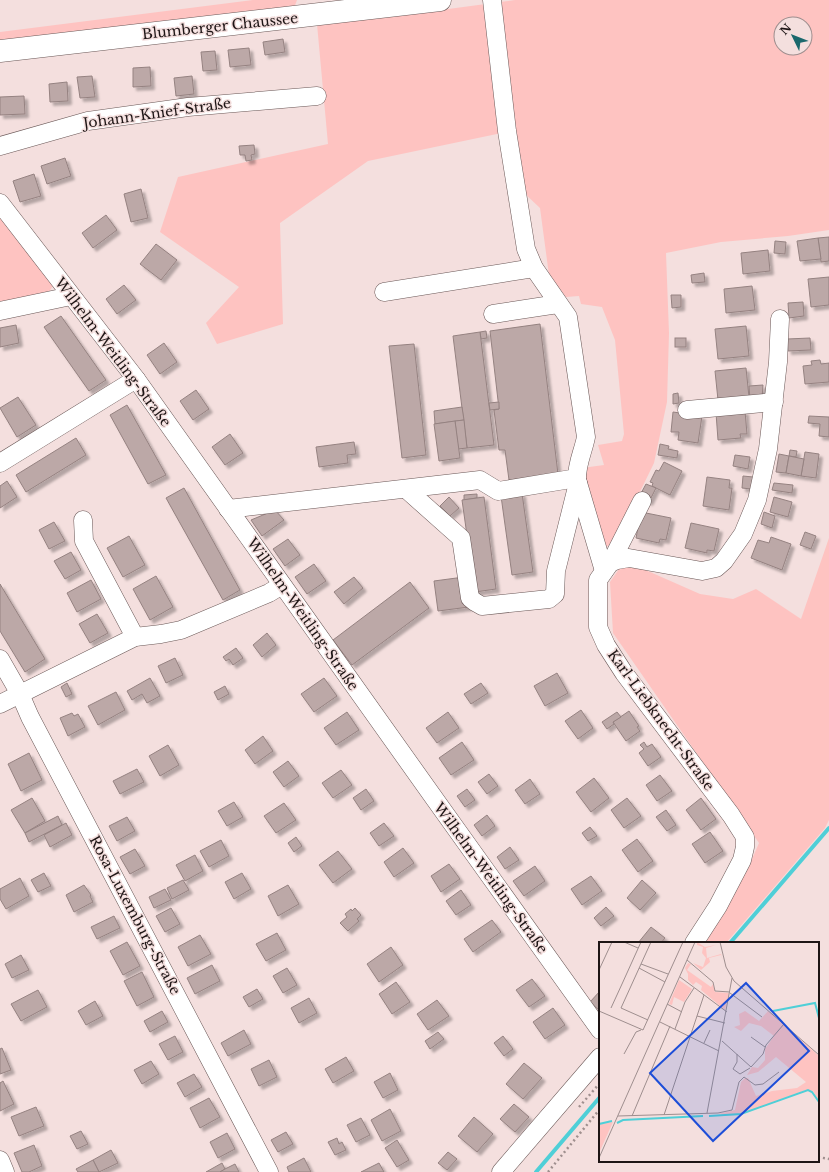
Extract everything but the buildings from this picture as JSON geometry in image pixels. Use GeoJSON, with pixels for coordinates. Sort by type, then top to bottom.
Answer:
{"type":"FeatureCollection","features":[{"type":"Feature","properties":{"kind":"main road","name":"Blumberger Chaussee"},"geometry":{"type":"LineString","coordinates":[[0,51],[440,0]]}},
{"type":"Feature","properties":{"kind":"street"},"geometry":{"type":"LineString","coordinates":[[492,0],[507,131],[526,249],[534,268],[568,317],[586,437],[577,466],[578,480],[608,566],[617,560],[630,558],[702,571],[716,568],[724,561],[743,534],[757,500],[768,450],[778,362],[780,319]]}},
{"type":"Feature","properties":{"kind":"street","name":"Johann-Knief-Straße"},"geometry":{"type":"LineString","coordinates":[[0,146],[88,121],[188,107],[317,96]]}},
{"type":"Feature","properties":{"kind":"street","name":"Wilhelm-Weitling-Straße"},"geometry":{"type":"LineString","coordinates":[[0,203],[136,379],[599,1029]]}},
{"type":"Feature","properties":{"kind":"street"},"geometry":{"type":"LineString","coordinates":[[384,292],[534,268]]}},
{"type":"Feature","properties":{"kind":"street"},"geometry":{"type":"LineString","coordinates":[[0,311],[71,296]]}},
{"type":"Feature","properties":{"kind":"street"},"geometry":{"type":"LineString","coordinates":[[493,314],[558,304]]}},
{"type":"Feature","properties":{"kind":"street"},"geometry":{"type":"LineString","coordinates":[[0,463],[136,379]]}},
{"type":"Feature","properties":{"kind":"street"},"geometry":{"type":"LineString","coordinates":[[687,410],[774,402]]}},
{"type":"Feature","properties":{"kind":"street"},"geometry":{"type":"LineString","coordinates":[[228,508],[480,480],[498,491],[578,480]]}},
{"type":"Feature","properties":{"kind":"street"},"geometry":{"type":"LineString","coordinates":[[406,489],[461,538],[470,598],[482,606],[549,599],[555,594],[556,571],[578,480]]}},
{"type":"Feature","properties":{"kind":"street","name":"Karl-Liebknecht-Straße"},"geometry":{"type":"LineString","coordinates":[[642,501],[608,566],[598,580],[598,627],[606,645],[624,673],[731,815],[745,837],[746,847],[742,860],[718,906],[695,942]]}},
{"type":"Feature","properties":{"kind":"street"},"geometry":{"type":"LineString","coordinates":[[83,520],[84,541],[135,637]]}},
{"type":"Feature","properties":{"kind":"street"},"geometry":{"type":"LineString","coordinates":[[0,704],[135,637],[181,630],[270,593],[282,585]]}},
{"type":"Feature","properties":{"kind":"street","name":"Rosa-Luxemburg-Straße"},"geometry":{"type":"LineString","coordinates":[[0,659],[20,694],[30,717],[269,1172]]}},
{"type":"Feature","properties":{"kind":"street"},"geometry":{"type":"LineString","coordinates":[[501,1172],[599,1059]]}},
{"type":"Feature","properties":{"kind":"street"},"geometry":{"type":"LineString","coordinates":[[0,1160],[5,1172]]}},
{"type":"Feature","properties":{"kind":"path"},"geometry":{"type":"LineString","coordinates":[[548,1172],[599,1110]]}},
{"type":"Feature","properties":{"kind":"path"},"geometry":{"type":"LineString","coordinates":[[819,1157],[829,1159]]}},
{"type":"Feature","properties":{"kind":"shaded area"},"geometry":{"type":"Polygon","coordinates":[[[253,0],[297,0],[294,8],[0,44],[0,32],[253,0]]]}},
{"type":"Feature","properties":{"kind":"shaded area"},"geometry":{"type":"Polygon","coordinates":[[[515,0],[829,0],[829,230],[788,236],[721,242],[666,253],[669,333],[667,402],[654,463],[616,541],[606,547],[582,468],[604,465],[598,445],[622,441],[624,434],[615,340],[602,307],[581,304],[579,296],[566,297],[549,275],[540,208],[522,191],[516,130],[368,161],[280,223],[283,324],[217,344],[206,323],[239,287],[160,232],[178,177],[328,144],[317,24],[396,16],[515,0]]]}},
{"type":"Feature","properties":{"kind":"shaded area"},"geometry":{"type":"Polygon","coordinates":[[[0,209],[55,284],[48,294],[0,301],[0,209]]]}},
{"type":"Feature","properties":{"kind":"shaded area"},"geometry":{"type":"Polygon","coordinates":[[[829,538],[829,820],[825,828],[727,942],[706,942],[749,866],[759,843],[613,633],[610,582],[619,569],[630,565],[641,568],[700,594],[733,599],[756,589],[801,619],[829,538]]]}},
{"type":"Feature","properties":{"kind":"waterway"},"geometry":{"type":"LineString","coordinates":[[731,942],[829,828]]}},
{"type":"Feature","properties":{"kind":"waterway"},"geometry":{"type":"LineString","coordinates":[[536,1172],[599,1098]]}}]}
